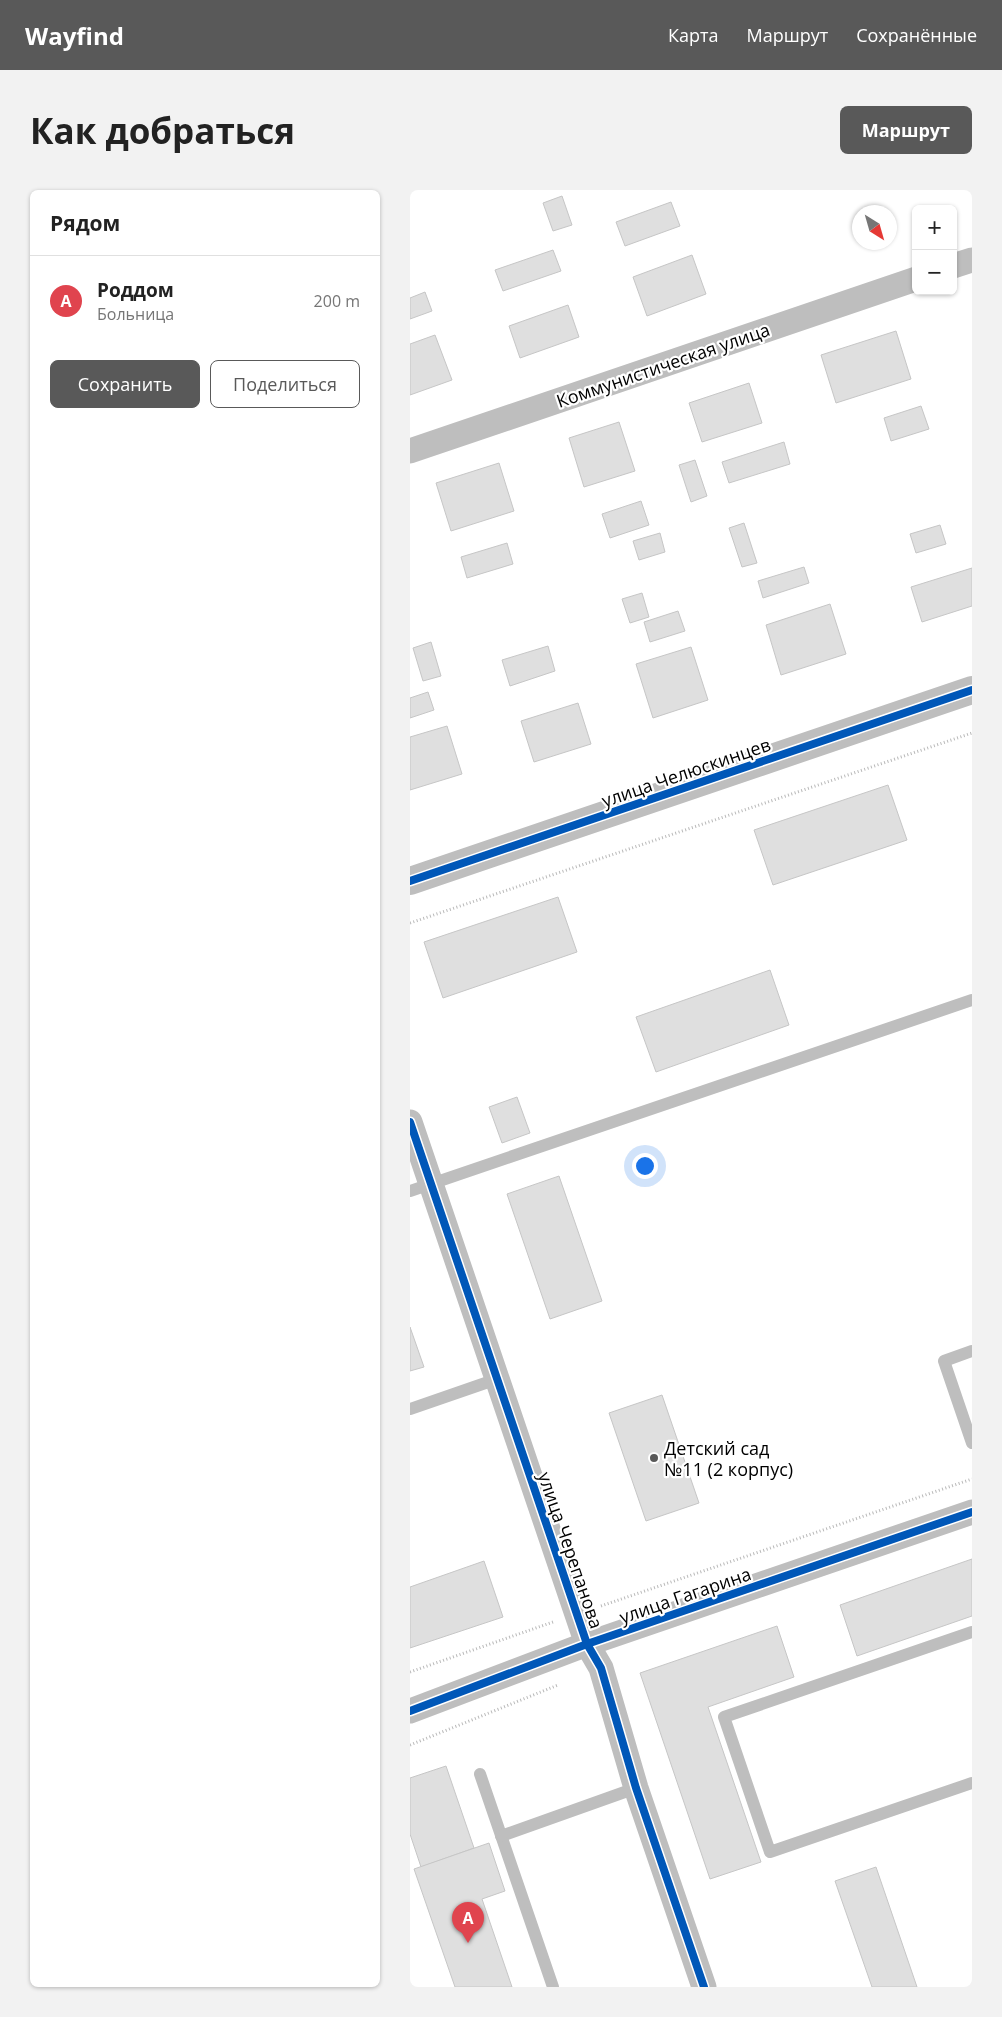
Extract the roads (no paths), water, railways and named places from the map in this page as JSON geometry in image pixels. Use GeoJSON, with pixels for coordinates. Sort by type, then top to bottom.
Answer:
{"type":"FeatureCollection","features":[{"type":"Feature","properties":{"kind":"street"},"geometry":{"type":"LineString","coordinates":[[957,265],[972,260]]}},
{"type":"Feature","properties":{"kind":"street","name":"Коммунистическая улица"},"geometry":{"type":"LineString","coordinates":[[410,451],[912,280]]}},
{"type":"Feature","properties":{"kind":"street","name":"улица Челюскинцев"},"geometry":{"type":"LineString","coordinates":[[410,881],[972,690]]}},
{"type":"Feature","properties":{"kind":"street","name":"улица Черепанова"},"geometry":{"type":"LineString","coordinates":[[410,1122],[420,1187],[497,1379],[587,1644],[601,1668],[636,1788],[704,1987]]}},
{"type":"Feature","properties":{"kind":"street","name":"улица Гагарина"},"geometry":{"type":"LineString","coordinates":[[410,1711],[587,1644],[972,1512]]}},
{"type":"Feature","properties":{"kind":"lane"},"geometry":{"type":"LineString","coordinates":[[420,1187],[972,1000]]}},
{"type":"Feature","properties":{"kind":"lane"},"geometry":{"type":"LineString","coordinates":[[972,1351],[944,1360],[972,1443]]}},
{"type":"Feature","properties":{"kind":"lane"},"geometry":{"type":"LineString","coordinates":[[410,1409],[497,1379]]}},
{"type":"Feature","properties":{"kind":"lane"},"geometry":{"type":"LineString","coordinates":[[972,1632],[724,1717],[770,1852],[972,1783]]}},
{"type":"Feature","properties":{"kind":"lane"},"geometry":{"type":"LineString","coordinates":[[480,1774],[553,1987]]}},
{"type":"Feature","properties":{"kind":"lane"},"geometry":{"type":"LineString","coordinates":[[502,1836],[636,1788]]}},
{"type":"Feature","properties":{"kind":"place","name":"Детский сад №11 (2 корпус)"},"geometry":{"type":"Point","coordinates":[654,1458]}},
{"type":"Feature","properties":{"kind":"place","name":"Роддом"},"geometry":{"type":"Point","coordinates":[468,1943]}}]}
